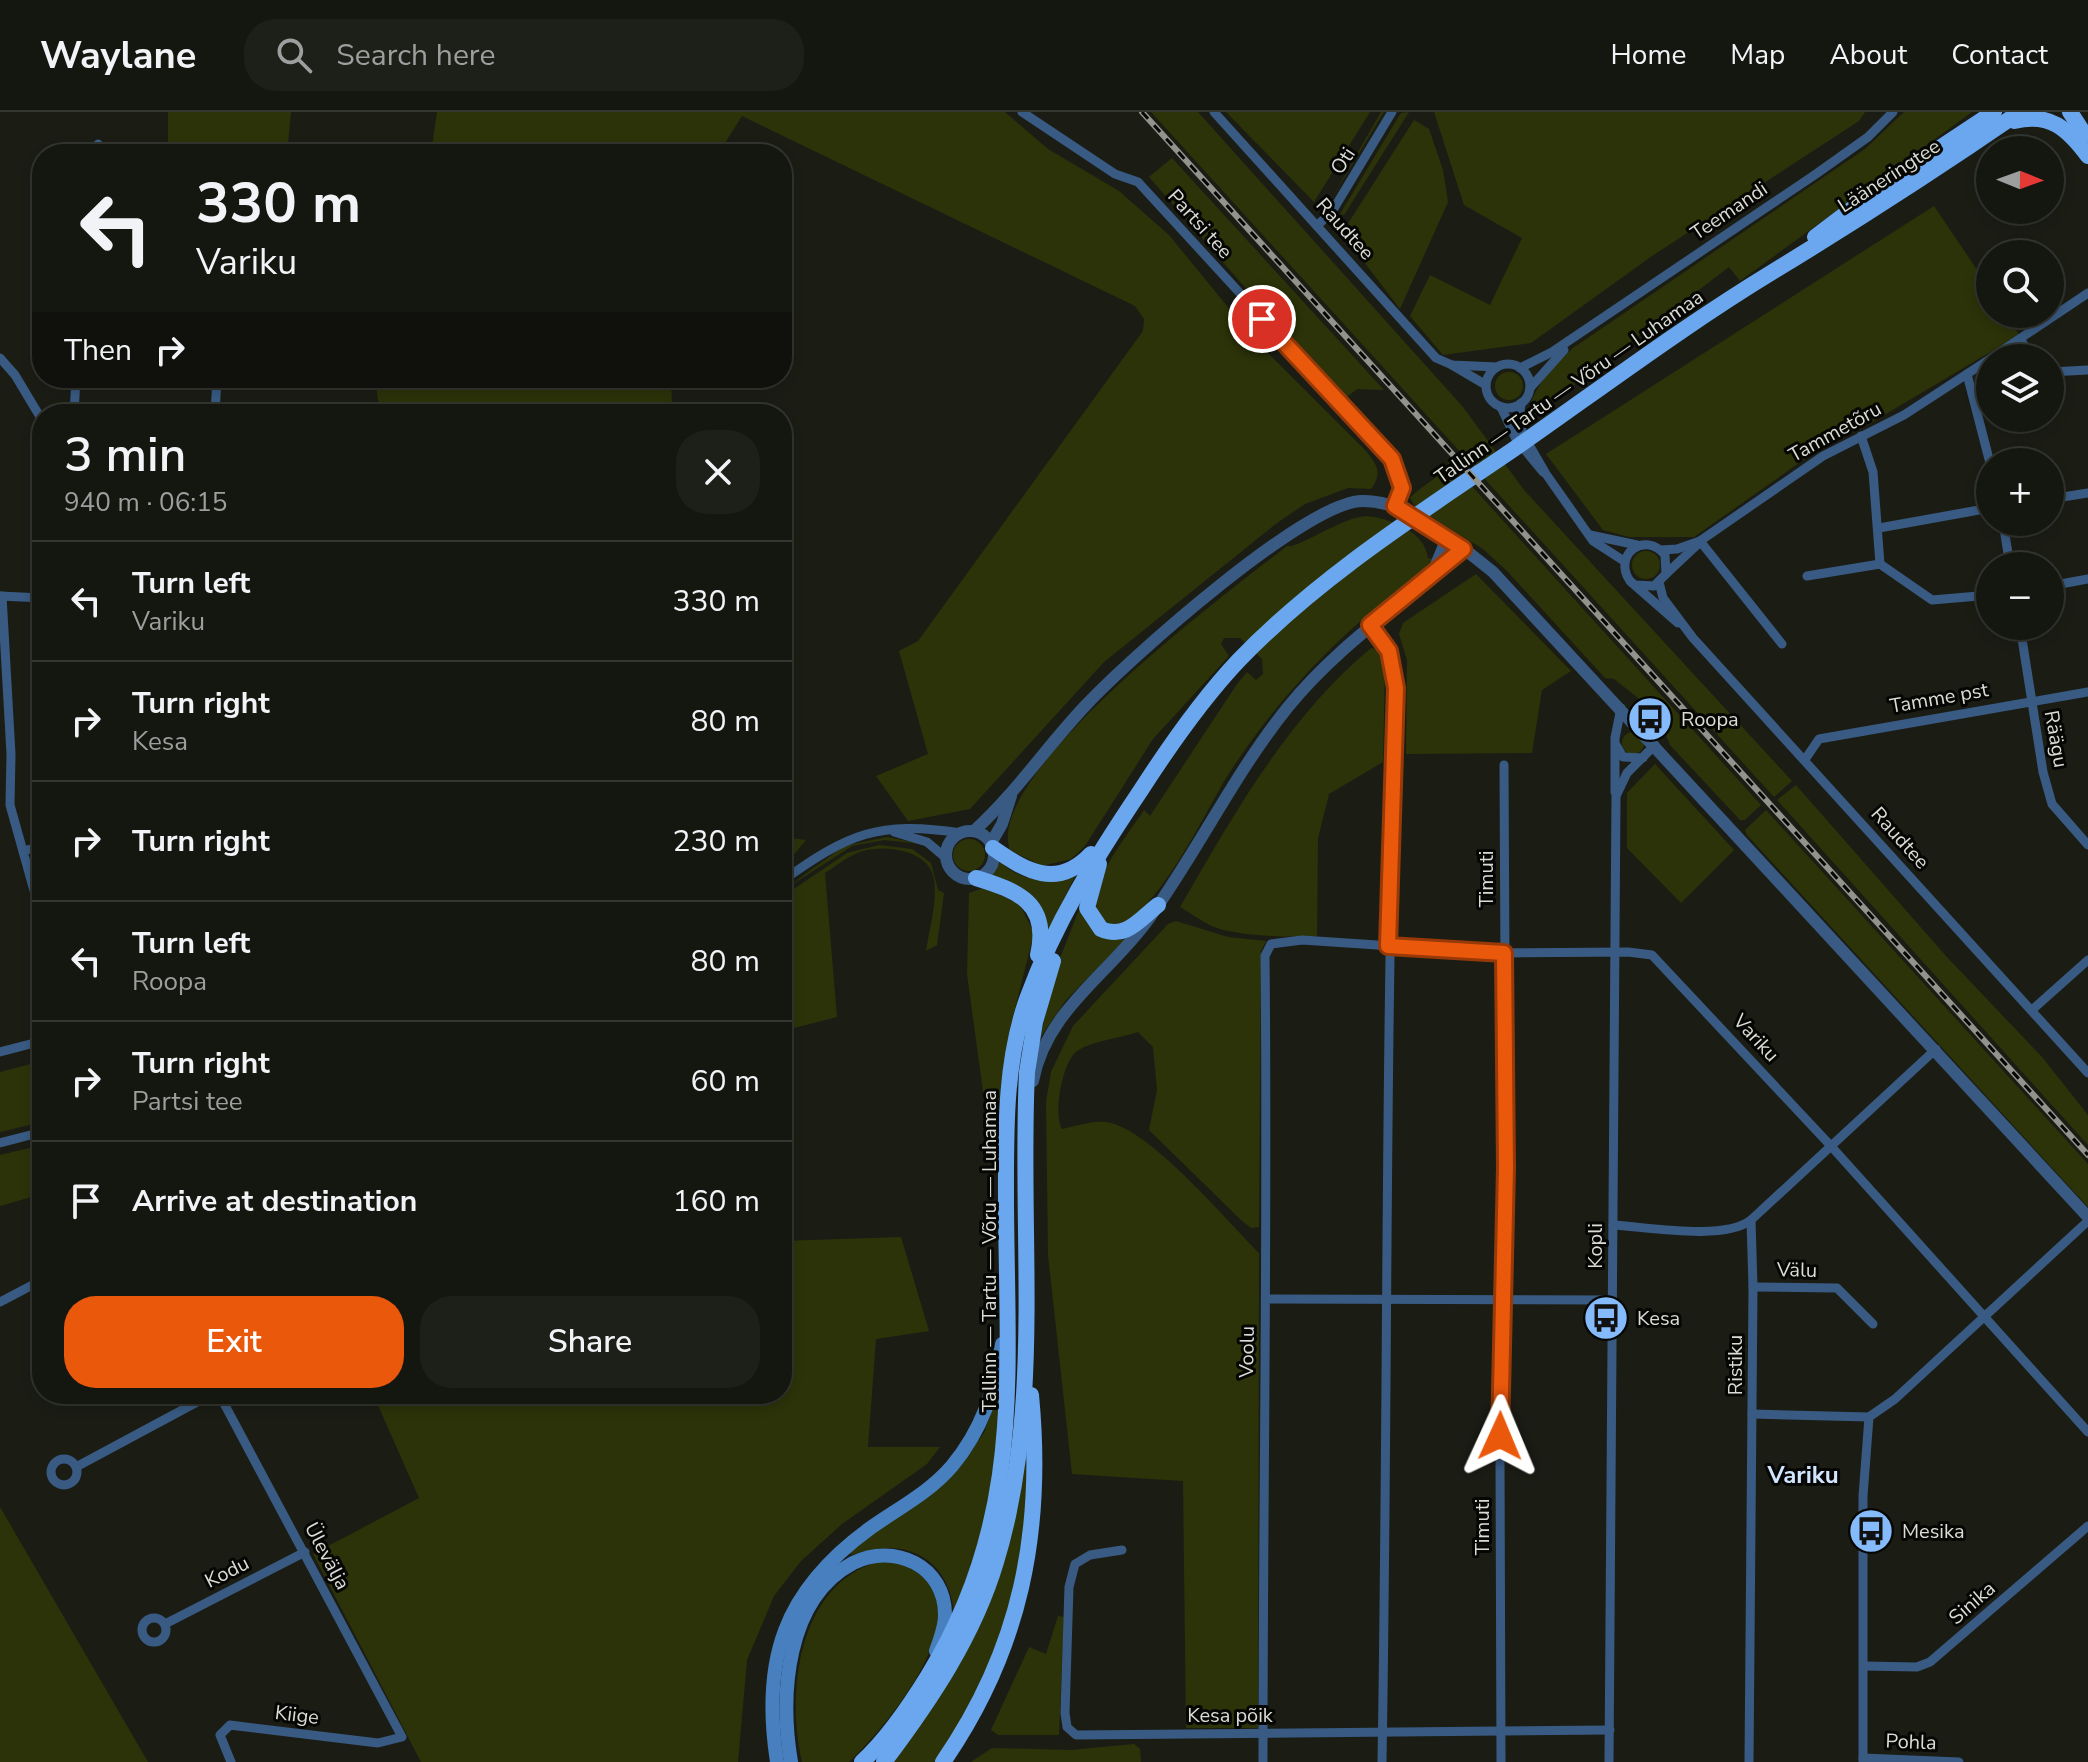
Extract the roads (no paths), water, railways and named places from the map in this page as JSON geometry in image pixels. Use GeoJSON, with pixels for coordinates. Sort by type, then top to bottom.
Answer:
{"type":"FeatureCollection","features":[{"type":"Feature","properties":{"kind":"highway"},"geometry":{"type":"LineString","coordinates":[[1954,138],[1982,112]]}},
{"type":"Feature","properties":{"kind":"highway","name":"Lääneringtee"},"geometry":{"type":"LineString","coordinates":[[1744,291],[1878,189],[1994,112]]}},
{"type":"Feature","properties":{"kind":"highway","name":"Lääneringtee"},"geometry":{"type":"LineString","coordinates":[[1776,269],[1809,252],[2020,112]]}},
{"type":"Feature","properties":{"kind":"highway"},"geometry":{"type":"LineString","coordinates":[[1975,143],[2024,115],[2041,112],[2060,121],[2088,156]]}},
{"type":"Feature","properties":{"kind":"highway"},"geometry":{"type":"LineString","coordinates":[[2070,112],[2088,139]]}},
{"type":"Feature","properties":{"kind":"highway","name":"Tallinn — Tartu — Võru — Luhamaa"},"geometry":{"type":"LineString","coordinates":[[862,1762],[914,1699],[965,1606],[993,1524],[1007,1434],[1010,1373],[1006,1244],[1007,1106],[1016,1042],[1026,1003],[1070,899],[1160,761],[1239,661],[1340,573],[1744,291]]}},
{"type":"Feature","properties":{"kind":"highway"},"geometry":{"type":"LineString","coordinates":[[1119,823],[1095,874],[1088,898],[1089,915],[1101,929],[1117,933],[1135,926],[1158,905]]}},
{"type":"Feature","properties":{"kind":"highway"},"geometry":{"type":"LineString","coordinates":[[992,845],[1025,870],[1044,875],[1059,873],[1079,866],[1119,823]]}},
{"type":"Feature","properties":{"kind":"highway","name":"Tallinn — Tartu — Võru — Luhamaa"},"geometry":{"type":"LineString","coordinates":[[884,1762],[952,1664],[996,1565],[1016,1475],[1023,1385],[1024,1127],[1027,1072],[1035,1022],[1075,904],[1119,823]]}},
{"type":"Feature","properties":{"kind":"highway"},"geometry":{"type":"LineString","coordinates":[[976,878],[1006,887],[1035,909],[1041,940],[1026,1003]]}},
{"type":"Feature","properties":{"kind":"highway"},"geometry":{"type":"LineString","coordinates":[[943,1762],[969,1724],[1007,1643],[1028,1553],[1033,1423],[1024,1320]]}},
{"type":"Feature","properties":{"kind":"main road"},"geometry":{"type":"LineString","coordinates":[[777,1762],[770,1717],[773,1672],[789,1620],[806,1591],[843,1548],[924,1492],[950,1468],[986,1412],[996,1382],[1002,1341],[1006,1244]]}},
{"type":"Feature","properties":{"kind":"main road"},"geometry":{"type":"LineString","coordinates":[[791,1762],[785,1702],[796,1640],[824,1587],[854,1563],[875,1556],[906,1558],[931,1574],[939,1586],[945,1617],[935,1653],[914,1699]]}},
{"type":"Feature","properties":{"kind":"street","name":"Partsi tee"},"geometry":{"type":"LineString","coordinates":[[1022,112],[1115,174],[1138,182],[1392,459],[1402,488],[1395,506]]}},
{"type":"Feature","properties":{"kind":"street","name":"Raudtee"},"geometry":{"type":"LineString","coordinates":[[1214,112],[1436,358],[1486,385],[1489,398],[1501,407],[1516,439],[1546,474],[1593,541],[1624,561],[1626,575],[1685,628],[1806,758],[2088,1073]]}},
{"type":"Feature","properties":{"kind":"street","name":"Oti"},"geometry":{"type":"LineString","coordinates":[[1317,226],[1333,210],[1392,112]]}},
{"type":"Feature","properties":{"kind":"street","name":"Teemandi"},"geometry":{"type":"LineString","coordinates":[[1520,368],[1534,364],[1829,165],[1868,137],[1893,112]]}},
{"type":"Feature","properties":{"kind":"street","name":"Tammetõru"},"geometry":{"type":"LineString","coordinates":[[2012,344],[2088,293]]}},
{"type":"Feature","properties":{"kind":"street","name":"Teemandi"},"geometry":{"type":"LineString","coordinates":[[1530,388],[1580,333]]}},
{"type":"Feature","properties":{"kind":"street"},"geometry":{"type":"LineString","coordinates":[[2020,339],[2023,344]]}},
{"type":"Feature","properties":{"kind":"street"},"geometry":{"type":"LineString","coordinates":[[0,358],[15,375],[32,404]]}},
{"type":"Feature","properties":{"kind":"street"},"geometry":{"type":"LineString","coordinates":[[1452,365],[1497,367],[1509,364],[1520,368],[1530,388],[1521,403],[1501,407]]}},
{"type":"Feature","properties":{"kind":"street"},"geometry":{"type":"LineString","coordinates":[[1486,385],[1497,367]]}},
{"type":"Feature","properties":{"kind":"street","name":"Tammetõru"},"geometry":{"type":"LineString","coordinates":[[1662,578],[1700,541],[1823,456],[1904,415],[1976,368]]}},
{"type":"Feature","properties":{"kind":"street"},"geometry":{"type":"LineString","coordinates":[[2064,371],[2088,370]]}},
{"type":"Feature","properties":{"kind":"street"},"geometry":{"type":"LineString","coordinates":[[1967,374],[1986,448]]}},
{"type":"Feature","properties":{"kind":"street","name":"Raudtee"},"geometry":{"type":"LineString","coordinates":[[1521,403],[1519,422],[1546,474]]}},
{"type":"Feature","properties":{"kind":"street"},"geometry":{"type":"LineString","coordinates":[[1861,436],[1873,472],[1880,564]]}},
{"type":"Feature","properties":{"kind":"street"},"geometry":{"type":"LineString","coordinates":[[2064,497],[2088,493]]}},
{"type":"Feature","properties":{"kind":"street"},"geometry":{"type":"LineString","coordinates":[[946,858],[949,843],[968,832],[1011,796],[1077,715],[1131,661],[1313,517],[1341,504],[1361,501],[1395,506],[1463,549],[1493,572],[1621,708],[1936,1049],[2088,1219],[1895,1399],[1869,1417],[1752,1414]]}},
{"type":"Feature","properties":{"kind":"street"},"geometry":{"type":"LineString","coordinates":[[1879,528],[1976,511]]}},
{"type":"Feature","properties":{"kind":"street"},"geometry":{"type":"LineString","coordinates":[[1590,535],[1637,545],[1649,544],[1661,550]]}},
{"type":"Feature","properties":{"kind":"street"},"geometry":{"type":"LineString","coordinates":[[1433,572],[1447,538]]}},
{"type":"Feature","properties":{"kind":"street"},"geometry":{"type":"LineString","coordinates":[[1700,541],[1782,644]]}},
{"type":"Feature","properties":{"kind":"street","name":"Tammetõru"},"geometry":{"type":"LineString","coordinates":[[1661,550],[1677,549],[1700,541]]}},
{"type":"Feature","properties":{"kind":"street"},"geometry":{"type":"LineString","coordinates":[[1624,561],[1637,545]]}},
{"type":"Feature","properties":{"kind":"street"},"geometry":{"type":"LineString","coordinates":[[1024,1127],[1035,1070],[1048,1035],[1158,905],[1239,775],[1289,706],[1370,625],[1463,549]]}},
{"type":"Feature","properties":{"kind":"street","name":"Raudtee"},"geometry":{"type":"LineString","coordinates":[[1661,550],[1667,561],[1662,578],[1663,598],[1685,628]]}},
{"type":"Feature","properties":{"kind":"street"},"geometry":{"type":"LineString","coordinates":[[1807,576],[1880,564],[1932,600],[1976,596]]}},
{"type":"Feature","properties":{"kind":"street"},"geometry":{"type":"LineString","coordinates":[[1636,585],[1648,587],[1662,578]]}},
{"type":"Feature","properties":{"kind":"street"},"geometry":{"type":"LineString","coordinates":[[2064,583],[2088,579]]}},
{"type":"Feature","properties":{"kind":"street"},"geometry":{"type":"LineString","coordinates":[[32,598],[1,596],[11,754],[10,805],[32,883]]}},
{"type":"Feature","properties":{"kind":"street"},"geometry":{"type":"LineString","coordinates":[[1370,625],[1389,651],[1396,677],[1388,946],[1382,1762]]}},
{"type":"Feature","properties":{"kind":"street","name":"Räägu"},"geometry":{"type":"LineString","coordinates":[[2022,640],[2052,804],[2088,845]]}},
{"type":"Feature","properties":{"kind":"street","name":"Tamme pst"},"geometry":{"type":"LineString","coordinates":[[1806,758],[1819,739],[2088,692]]}},
{"type":"Feature","properties":{"kind":"street","name":"Kopli"},"geometry":{"type":"LineString","coordinates":[[1609,1762],[1615,738],[1621,708]]}},
{"type":"Feature","properties":{"kind":"street"},"geometry":{"type":"LineString","coordinates":[[1615,738],[1617,753],[1623,757],[1643,758]]}},
{"type":"Feature","properties":{"kind":"street"},"geometry":{"type":"LineString","coordinates":[[1616,796],[1624,778],[1655,745]]}},
{"type":"Feature","properties":{"kind":"street","name":"Timuti"},"geometry":{"type":"LineString","coordinates":[[1501,1762],[1504,765]]}},
{"type":"Feature","properties":{"kind":"street"},"geometry":{"type":"LineString","coordinates":[[887,830],[927,842],[946,858],[955,874],[976,878],[993,863],[992,845],[1011,796]]}},
{"type":"Feature","properties":{"kind":"street"},"geometry":{"type":"LineString","coordinates":[[792,874],[831,846],[852,836],[887,830],[968,832],[992,845]]}},
{"type":"Feature","properties":{"kind":"street"},"geometry":{"type":"LineString","coordinates":[[23,851],[32,849]]}},
{"type":"Feature","properties":{"kind":"street","name":"Variku"},"geometry":{"type":"LineString","coordinates":[[1271,944],[1302,940],[1504,953],[1615,952],[1652,955],[1830,1145],[2088,1432]]}},
{"type":"Feature","properties":{"kind":"street","name":"Voolu"},"geometry":{"type":"LineString","coordinates":[[1263,1762],[1266,1734],[1262,1692],[1265,956],[1271,944]]}},
{"type":"Feature","properties":{"kind":"street"},"geometry":{"type":"LineString","coordinates":[[2032,1010],[2088,960]]}},
{"type":"Feature","properties":{"kind":"street"},"geometry":{"type":"LineString","coordinates":[[0,1052],[32,1044]]}},
{"type":"Feature","properties":{"kind":"street"},"geometry":{"type":"LineString","coordinates":[[1613,1225],[1715,1231],[1739,1229],[1936,1049]]}},
{"type":"Feature","properties":{"kind":"street"},"geometry":{"type":"LineString","coordinates":[[0,1143],[32,1135]]}},
{"type":"Feature","properties":{"kind":"street","name":"Ristiku"},"geometry":{"type":"LineString","coordinates":[[1749,1762],[1751,1220]]}},
{"type":"Feature","properties":{"kind":"street"},"geometry":{"type":"LineString","coordinates":[[0,1302],[32,1285]]}},
{"type":"Feature","properties":{"kind":"street","name":"Välu"},"geometry":{"type":"LineString","coordinates":[[1753,1287],[1837,1288],[1873,1324]]}},
{"type":"Feature","properties":{"kind":"street"},"geometry":{"type":"LineString","coordinates":[[1266,1299],[1613,1300]]}},
{"type":"Feature","properties":{"kind":"street"},"geometry":{"type":"LineString","coordinates":[[76,1467],[193,1404]]}},
{"type":"Feature","properties":{"kind":"street","name":"Ülevälja"},"geometry":{"type":"LineString","coordinates":[[224,1404],[402,1737]]}},
{"type":"Feature","properties":{"kind":"street"},"geometry":{"type":"LineString","coordinates":[[1863,1760],[1863,1496],[1869,1417]]}},
{"type":"Feature","properties":{"kind":"street","name":"Sinika"},"geometry":{"type":"LineString","coordinates":[[1864,1666],[1917,1667],[1930,1662],[2088,1526]]}},
{"type":"Feature","properties":{"kind":"street","name":"Kesa põik"},"geometry":{"type":"LineString","coordinates":[[1122,1550],[1090,1555],[1075,1564],[1069,1587],[1067,1727],[1076,1735],[1610,1730]]}},
{"type":"Feature","properties":{"kind":"street","name":"Kodu"},"geometry":{"type":"LineString","coordinates":[[165,1624],[305,1552]]}},
{"type":"Feature","properties":{"kind":"street","name":"Kiige"},"geometry":{"type":"LineString","coordinates":[[231,1762],[220,1735],[230,1725],[378,1743],[402,1737]]}},
{"type":"Feature","properties":{"kind":"street","name":"Pohla"},"geometry":{"type":"LineString","coordinates":[[1863,1760],[1959,1762]]}},
{"type":"Feature","properties":{"kind":"railway"},"geometry":{"type":"LineString","coordinates":[[1142,112],[2088,1155]]}},
{"type":"Feature","properties":{"kind":"place","name":"Roopa"},"geometry":{"type":"Point","coordinates":[1650,719]}},
{"type":"Feature","properties":{"kind":"place","name":"Kesa"},"geometry":{"type":"Point","coordinates":[1606,1318]}},
{"type":"Feature","properties":{"kind":"place","name":"Mesika"},"geometry":{"type":"Point","coordinates":[1871,1531]}},
{"type":"Feature","properties":{"kind":"district","name":"Variku"},"geometry":{"type":"Point","coordinates":[1803,1475]}}]}
